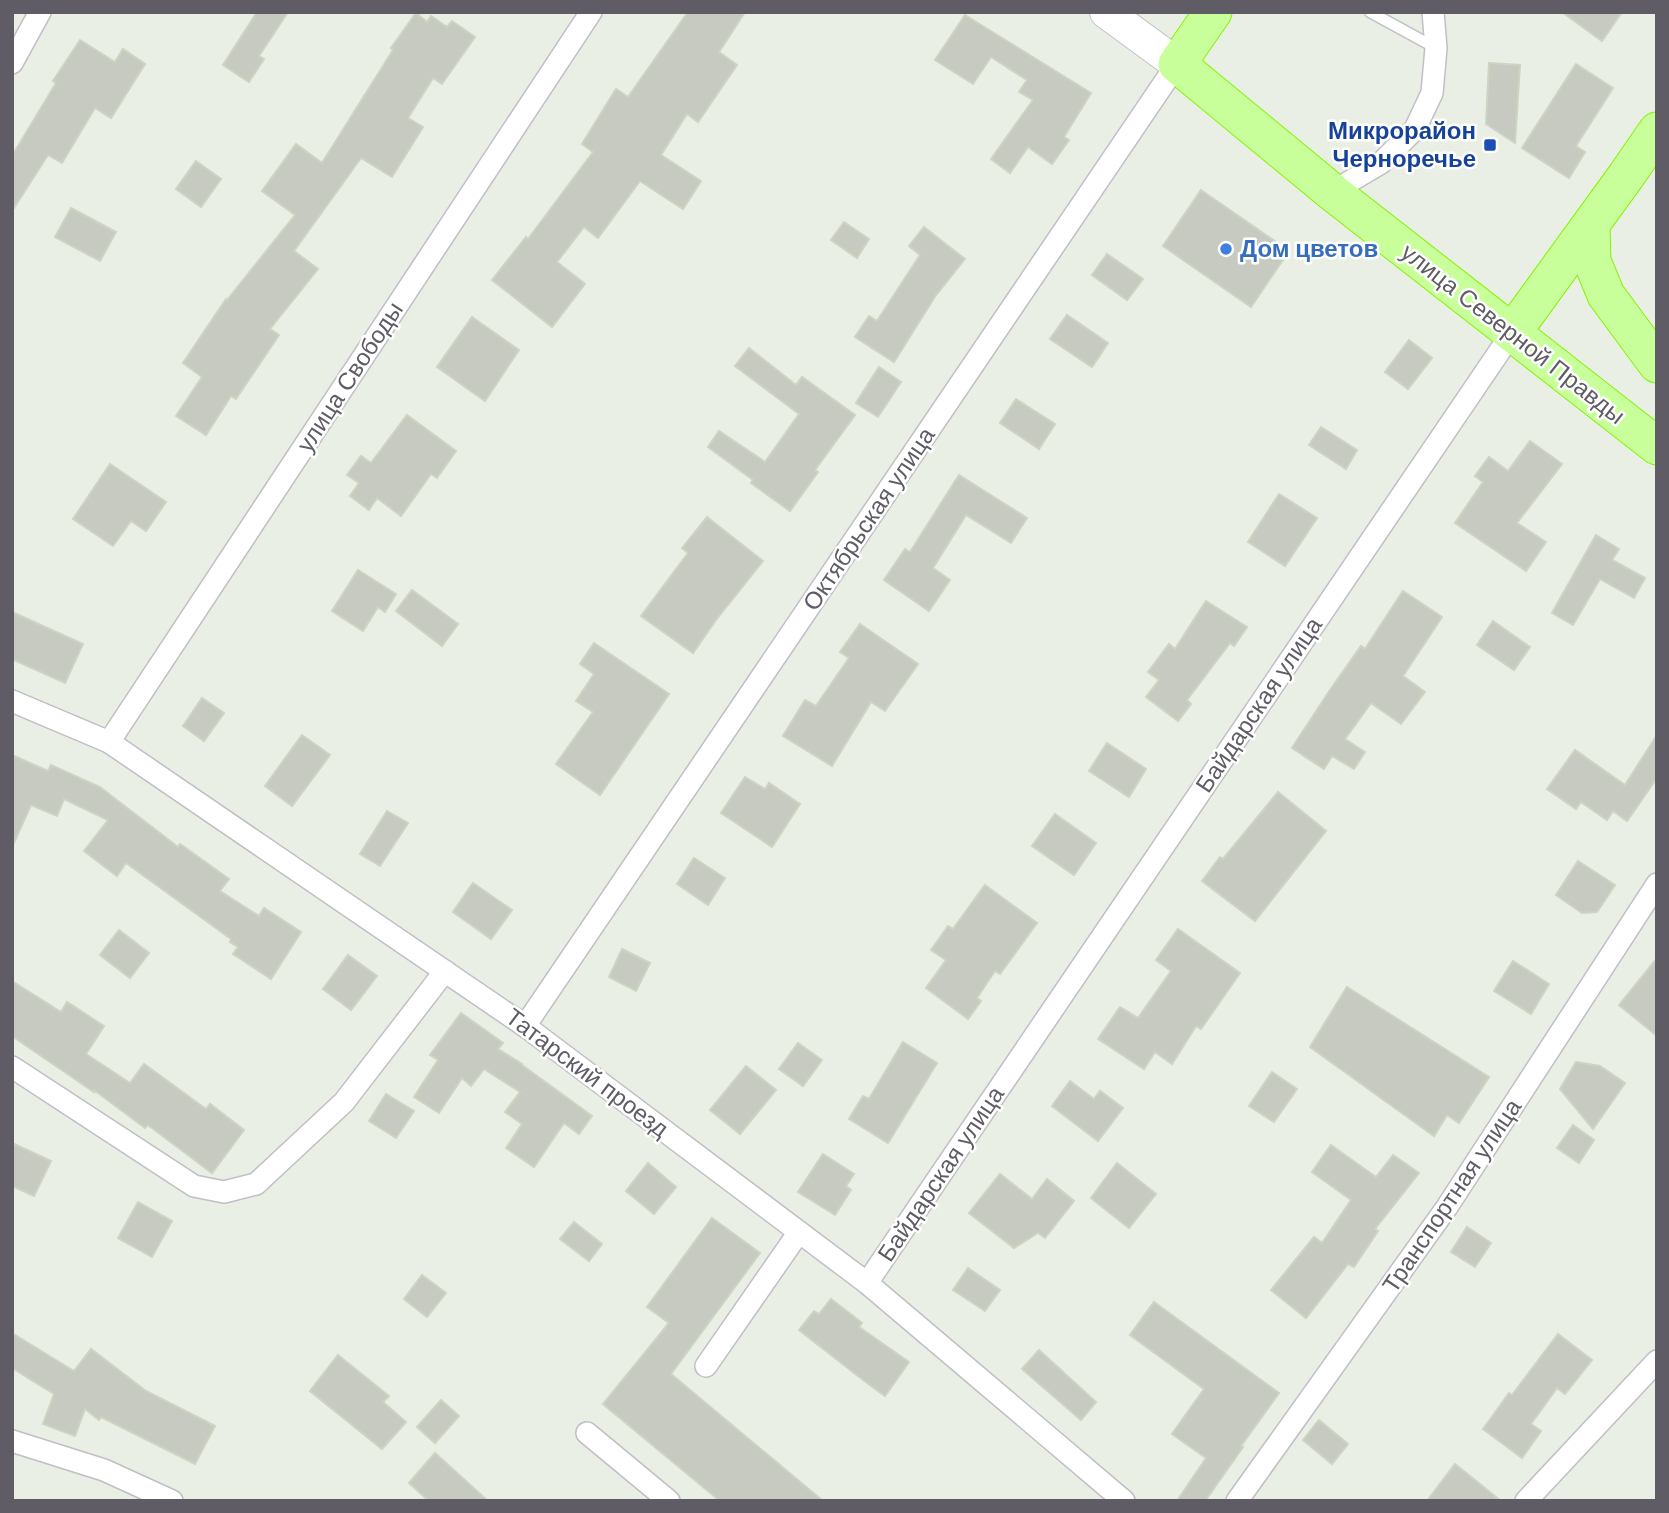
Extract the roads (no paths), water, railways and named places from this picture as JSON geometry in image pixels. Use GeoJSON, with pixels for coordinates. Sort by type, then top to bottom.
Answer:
{"type":"FeatureCollection","features":[{"type":"Feature","properties":{"kind":"highway","name":"Октябрьская улица"},"geometry":{"type":"LineString","coordinates":[[1177,64],[1213,12]]}},
{"type":"Feature","properties":{"kind":"highway","name":"улица Северной Правды"},"geometry":{"type":"LineString","coordinates":[[1177,64],[1332,192],[1657,446]]}},
{"type":"Feature","properties":{"kind":"highway","name":"Байдарская улица"},"geometry":{"type":"LineString","coordinates":[[1512,333],[1657,131]]}},
{"type":"Feature","properties":{"kind":"highway"},"geometry":{"type":"LineString","coordinates":[[1591,225],[1592,261],[1606,295],[1657,364]]}},
{"type":"Feature","properties":{"kind":"main road","name":"улица Северной Правды"},"geometry":{"type":"LineString","coordinates":[[1107,12],[1177,64]]}},
{"type":"Feature","properties":{"kind":"street"},"geometry":{"type":"LineString","coordinates":[[12,63],[40,12]]}},
{"type":"Feature","properties":{"kind":"street","name":"улица Свободы"},"geometry":{"type":"LineString","coordinates":[[109,743],[592,12]]}},
{"type":"Feature","properties":{"kind":"street"},"geometry":{"type":"LineString","coordinates":[[1332,192],[1381,163],[1415,129],[1432,93],[1436,48],[1433,12]]}},
{"type":"Feature","properties":{"kind":"street","name":"Октябрьская улица"},"geometry":{"type":"LineString","coordinates":[[526,1026],[1177,64]]}},
{"type":"Feature","properties":{"kind":"street","name":"Байдарская улица"},"geometry":{"type":"LineString","coordinates":[[867,1283],[1512,333]]}},
{"type":"Feature","properties":{"kind":"street","name":"Татарский проезд"},"geometry":{"type":"LineString","coordinates":[[12,701],[109,743],[526,1026],[867,1283],[1124,1501]]}},
{"type":"Feature","properties":{"kind":"street","name":"Транспортная улица"},"geometry":{"type":"LineString","coordinates":[[1237,1501],[1447,1208],[1657,884]]}},
{"type":"Feature","properties":{"kind":"street"},"geometry":{"type":"LineString","coordinates":[[12,1067],[194,1185],[224,1192],[256,1184],[344,1102],[444,971]]}},
{"type":"Feature","properties":{"kind":"street"},"geometry":{"type":"LineString","coordinates":[[706,1366],[799,1232]]}},
{"type":"Feature","properties":{"kind":"street"},"geometry":{"type":"LineString","coordinates":[[1527,1501],[1657,1361]]}},
{"type":"Feature","properties":{"kind":"street"},"geometry":{"type":"LineString","coordinates":[[587,1433],[669,1501]]}},
{"type":"Feature","properties":{"kind":"street"},"geometry":{"type":"LineString","coordinates":[[12,1441],[104,1470],[172,1501]]}},
{"type":"Feature","properties":{"kind":"lane"},"geometry":{"type":"LineString","coordinates":[[1370,12],[1436,48]]}},
{"type":"Feature","properties":{"kind":"place","name":"Микрорайон Черноречье"},"geometry":{"type":"Point","coordinates":[1490,145]}},
{"type":"Feature","properties":{"kind":"place","name":"Дом цветов"},"geometry":{"type":"Point","coordinates":[1226,249]}}]}
